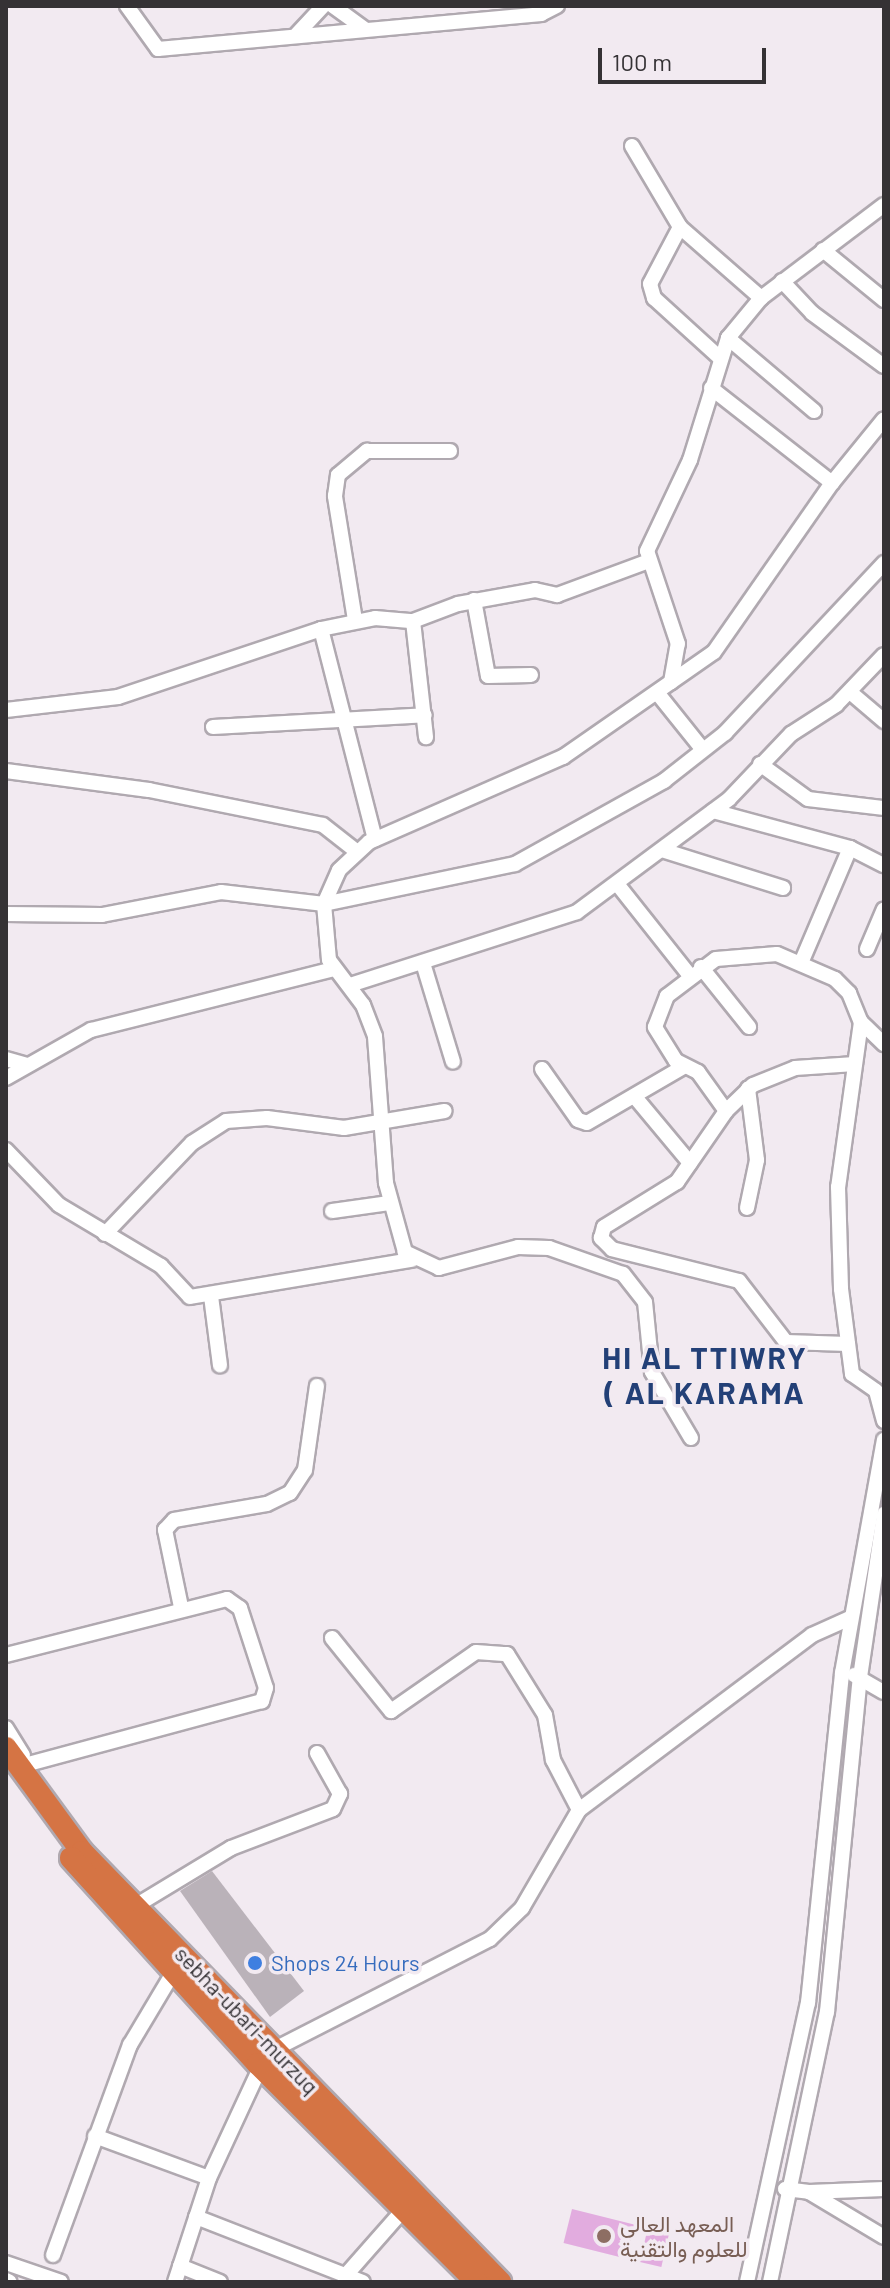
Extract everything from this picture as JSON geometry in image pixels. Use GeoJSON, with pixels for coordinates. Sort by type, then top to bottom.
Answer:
{"type":"FeatureCollection","features":[{"type":"Feature","properties":{"kind":"highway","name":"sebha-ubari-murzuq"},"geometry":{"type":"LineString","coordinates":[[6,1748],[82,1852],[137,1905],[265,2056],[477,2282]]}},
{"type":"Feature","properties":{"kind":"highway","name":"sebha-ubari-murzuq"},"geometry":{"type":"LineString","coordinates":[[6,1770],[68,1853],[173,1973],[265,2056],[500,2282]]}},
{"type":"Feature","properties":{"kind":"street"},"geometry":{"type":"LineString","coordinates":[[127,6],[158,49],[558,8]]}},
{"type":"Feature","properties":{"kind":"street"},"geometry":{"type":"LineString","coordinates":[[291,37],[317,18],[323,6]]}},
{"type":"Feature","properties":{"kind":"street"},"geometry":{"type":"LineString","coordinates":[[333,6],[366,29]]}},
{"type":"Feature","properties":{"kind":"street"},"geometry":{"type":"LineString","coordinates":[[632,146],[680,227],[761,298]]}},
{"type":"Feature","properties":{"kind":"street"},"geometry":{"type":"LineString","coordinates":[[671,682],[678,644],[649,561],[649,539],[690,460],[728,338],[761,298],[883,208]]}},
{"type":"Feature","properties":{"kind":"street"},"geometry":{"type":"LineString","coordinates":[[680,227],[650,284],[654,298],[720,358]]}},
{"type":"Feature","properties":{"kind":"street"},"geometry":{"type":"LineString","coordinates":[[823,250],[884,300]]}},
{"type":"Feature","properties":{"kind":"street"},"geometry":{"type":"LineString","coordinates":[[782,281],[812,313],[884,366]]}},
{"type":"Feature","properties":{"kind":"street"},"geometry":{"type":"LineString","coordinates":[[728,338],[814,411]]}},
{"type":"Feature","properties":{"kind":"street"},"geometry":{"type":"LineString","coordinates":[[711,388],[832,483]]}},
{"type":"Feature","properties":{"kind":"street"},"geometry":{"type":"LineString","coordinates":[[412,1260],[389,1203],[375,1036],[350,985],[334,969],[325,944],[324,904],[339,870],[356,851],[375,839],[538,770],[659,695],[671,682],[714,652],[832,483],[884,419]]}},
{"type":"Feature","properties":{"kind":"street"},"geometry":{"type":"LineString","coordinates":[[355,620],[335,496],[338,475],[367,451],[450,451]]}},
{"type":"Feature","properties":{"kind":"street"},"geometry":{"type":"LineString","coordinates":[[6,710],[132,694],[214,660],[355,620],[413,621],[474,600],[535,590],[557,595],[649,561]]}},
{"type":"Feature","properties":{"kind":"street"},"geometry":{"type":"LineString","coordinates":[[6,914],[102,915],[221,892],[324,904],[515,864],[664,781],[703,750],[884,563]]}},
{"type":"Feature","properties":{"kind":"street"},"geometry":{"type":"LineString","coordinates":[[474,600],[488,676],[531,675]]}},
{"type":"Feature","properties":{"kind":"street"},"geometry":{"type":"LineString","coordinates":[[413,621],[426,737]]}},
{"type":"Feature","properties":{"kind":"street"},"geometry":{"type":"LineString","coordinates":[[321,629],[350,723],[375,839]]}},
{"type":"Feature","properties":{"kind":"street"},"geometry":{"type":"LineString","coordinates":[[350,985],[423,963],[467,944],[553,923],[618,885],[713,811],[760,764],[850,692],[883,659]]}},
{"type":"Feature","properties":{"kind":"street"},"geometry":{"type":"LineString","coordinates":[[850,692],[884,721]]}},
{"type":"Feature","properties":{"kind":"street"},"geometry":{"type":"LineString","coordinates":[[659,695],[703,750]]}},
{"type":"Feature","properties":{"kind":"street"},"geometry":{"type":"LineString","coordinates":[[213,727],[261,720],[350,723],[425,715]]}},
{"type":"Feature","properties":{"kind":"street"},"geometry":{"type":"LineString","coordinates":[[760,764],[808,799],[884,808]]}},
{"type":"Feature","properties":{"kind":"street"},"geometry":{"type":"LineString","coordinates":[[6,771],[149,790],[323,825],[356,851]]}},
{"type":"Feature","properties":{"kind":"street"},"geometry":{"type":"LineString","coordinates":[[713,811],[850,848],[884,865]]}},
{"type":"Feature","properties":{"kind":"street"},"geometry":{"type":"LineString","coordinates":[[801,963],[850,848]]}},
{"type":"Feature","properties":{"kind":"street"},"geometry":{"type":"LineString","coordinates":[[662,850],[783,888]]}},
{"type":"Feature","properties":{"kind":"street"},"geometry":{"type":"LineString","coordinates":[[618,885],[749,1027]]}},
{"type":"Feature","properties":{"kind":"street"},"geometry":{"type":"LineString","coordinates":[[867,949],[884,909]]}},
{"type":"Feature","properties":{"kind":"street"},"geometry":{"type":"LineString","coordinates":[[726,1111],[698,1072],[685,1066],[659,1036],[655,1016],[696,972],[753,953],[801,963],[844,985],[861,1022],[884,1044]]}},
{"type":"Feature","properties":{"kind":"street"},"geometry":{"type":"LineString","coordinates":[[423,963],[453,1062]]}},
{"type":"Feature","properties":{"kind":"street"},"geometry":{"type":"LineString","coordinates":[[6,1078],[91,1030],[334,969]]}},
{"type":"Feature","properties":{"kind":"street"},"geometry":{"type":"LineString","coordinates":[[861,1022],[838,1187],[848,1344],[854,1379],[876,1391],[883,1405],[884,1421]]}},
{"type":"Feature","properties":{"kind":"street"},"geometry":{"type":"LineString","coordinates":[[6,1059],[27,1065]]}},
{"type":"Feature","properties":{"kind":"street"},"geometry":{"type":"LineString","coordinates":[[848,1344],[786,1342],[753,1292],[739,1281],[603,1243],[604,1227],[668,1190],[726,1111],[748,1089],[795,1068],[855,1064]]}},
{"type":"Feature","properties":{"kind":"street"},"geometry":{"type":"LineString","coordinates":[[542,1069],[582,1123],[635,1097],[685,1066]]}},
{"type":"Feature","properties":{"kind":"street"},"geometry":{"type":"LineString","coordinates":[[747,1208],[757,1160],[748,1089]]}},
{"type":"Feature","properties":{"kind":"street"},"geometry":{"type":"LineString","coordinates":[[635,1097],[690,1163]]}},
{"type":"Feature","properties":{"kind":"street"},"geometry":{"type":"LineString","coordinates":[[105,1234],[215,1126],[267,1118],[333,1127],[445,1111]]}},
{"type":"Feature","properties":{"kind":"street"},"geometry":{"type":"LineString","coordinates":[[6,1150],[54,1201],[161,1266],[187,1296],[211,1296],[412,1260],[449,1268],[533,1247],[582,1255],[623,1274],[645,1302],[652,1372],[691,1438]]}},
{"type":"Feature","properties":{"kind":"street"},"geometry":{"type":"LineString","coordinates":[[332,1211],[389,1203]]}},
{"type":"Feature","properties":{"kind":"street"},"geometry":{"type":"LineString","coordinates":[[211,1296],[220,1365]]}},
{"type":"Feature","properties":{"kind":"street"},"geometry":{"type":"LineString","coordinates":[[181,1607],[165,1530],[174,1520],[267,1504],[290,1493],[305,1470],[317,1386]]}},
{"type":"Feature","properties":{"kind":"street"},"geometry":{"type":"LineString","coordinates":[[747,2282],[808,2003],[842,1673],[862,1545],[884,1440]]}},
{"type":"Feature","properties":{"kind":"street"},"geometry":{"type":"LineString","coordinates":[[770,2282],[785,2189],[829,1999],[860,1677],[882,1545],[884,1514]]}},
{"type":"Feature","properties":{"kind":"street"},"geometry":{"type":"LineString","coordinates":[[862,1545],[882,1545]]}},
{"type":"Feature","properties":{"kind":"street"},"geometry":{"type":"LineString","coordinates":[[6,1655],[181,1607],[222,1599],[237,1605],[265,1697],[29,1764]]}},
{"type":"Feature","properties":{"kind":"street"},"geometry":{"type":"LineString","coordinates":[[175,2282],[209,2178],[265,2056],[490,1939],[522,1908],[579,1810],[812,1635],[850,1618]]}},
{"type":"Feature","properties":{"kind":"street"},"geometry":{"type":"LineString","coordinates":[[332,1638],[391,1711],[476,1652],[507,1654],[545,1715],[553,1760],[579,1810]]}},
{"type":"Feature","properties":{"kind":"street"},"geometry":{"type":"LineString","coordinates":[[842,1673],[860,1677],[884,1692]]}},
{"type":"Feature","properties":{"kind":"street"},"geometry":{"type":"LineString","coordinates":[[6,1728],[80,1833],[82,1852]]}},
{"type":"Feature","properties":{"kind":"street"},"geometry":{"type":"LineString","coordinates":[[137,1905],[204,1861],[336,1806],[338,1789],[317,1753]]}},
{"type":"Feature","properties":{"kind":"street"},"geometry":{"type":"LineString","coordinates":[[53,2255],[133,2036],[173,1973]]}},
{"type":"Feature","properties":{"kind":"street"},"geometry":{"type":"LineString","coordinates":[[95,2136],[209,2178]]}},
{"type":"Feature","properties":{"kind":"street"},"geometry":{"type":"LineString","coordinates":[[785,2189],[809,2192],[884,2189]]}},
{"type":"Feature","properties":{"kind":"street"},"geometry":{"type":"LineString","coordinates":[[809,2192],[884,2237]]}},
{"type":"Feature","properties":{"kind":"street"},"geometry":{"type":"LineString","coordinates":[[346,2275],[405,2208]]}},
{"type":"Feature","properties":{"kind":"street"},"geometry":{"type":"LineString","coordinates":[[196,2217],[363,2282]]}},
{"type":"Feature","properties":{"kind":"street"},"geometry":{"type":"LineString","coordinates":[[752,2250],[774,2254]]}},
{"type":"Feature","properties":{"kind":"street"},"geometry":{"type":"LineString","coordinates":[[6,2263],[61,2282]]}},
{"type":"Feature","properties":{"kind":"street"},"geometry":{"type":"LineString","coordinates":[[180,2266],[220,2282]]}},
{"type":"Feature","properties":{"kind":"shaded area"},"geometry":{"type":"Polygon","coordinates":[[[572,2209],[636,2225],[628,2259],[564,2243],[572,2209]]]}},
{"type":"Feature","properties":{"kind":"shaded area"},"geometry":{"type":"Polygon","coordinates":[[[648,2227],[669,2232],[661,2267],[640,2262],[648,2227]]]}},
{"type":"Feature","properties":{"kind":"building","name":"Shops 24 Hours"},"geometry":{"type":"Polygon","coordinates":[[[212,1871],[304,1991],[270,2017],[180,1891],[212,1871]]]}},
{"type":"Feature","properties":{"kind":"place","name":"Shops 24 Hours"},"geometry":{"type":"Point","coordinates":[255,1963]}},
{"type":"Feature","properties":{"kind":"place","name":"المعهد العالي للعلوم والتقنية"},"geometry":{"type":"Point","coordinates":[604,2236]}},
{"type":"Feature","properties":{"kind":"district","name":"HI AL TTIWRY ( AL KARAMA"},"geometry":{"type":"Point","coordinates":[705,1374]}}]}
